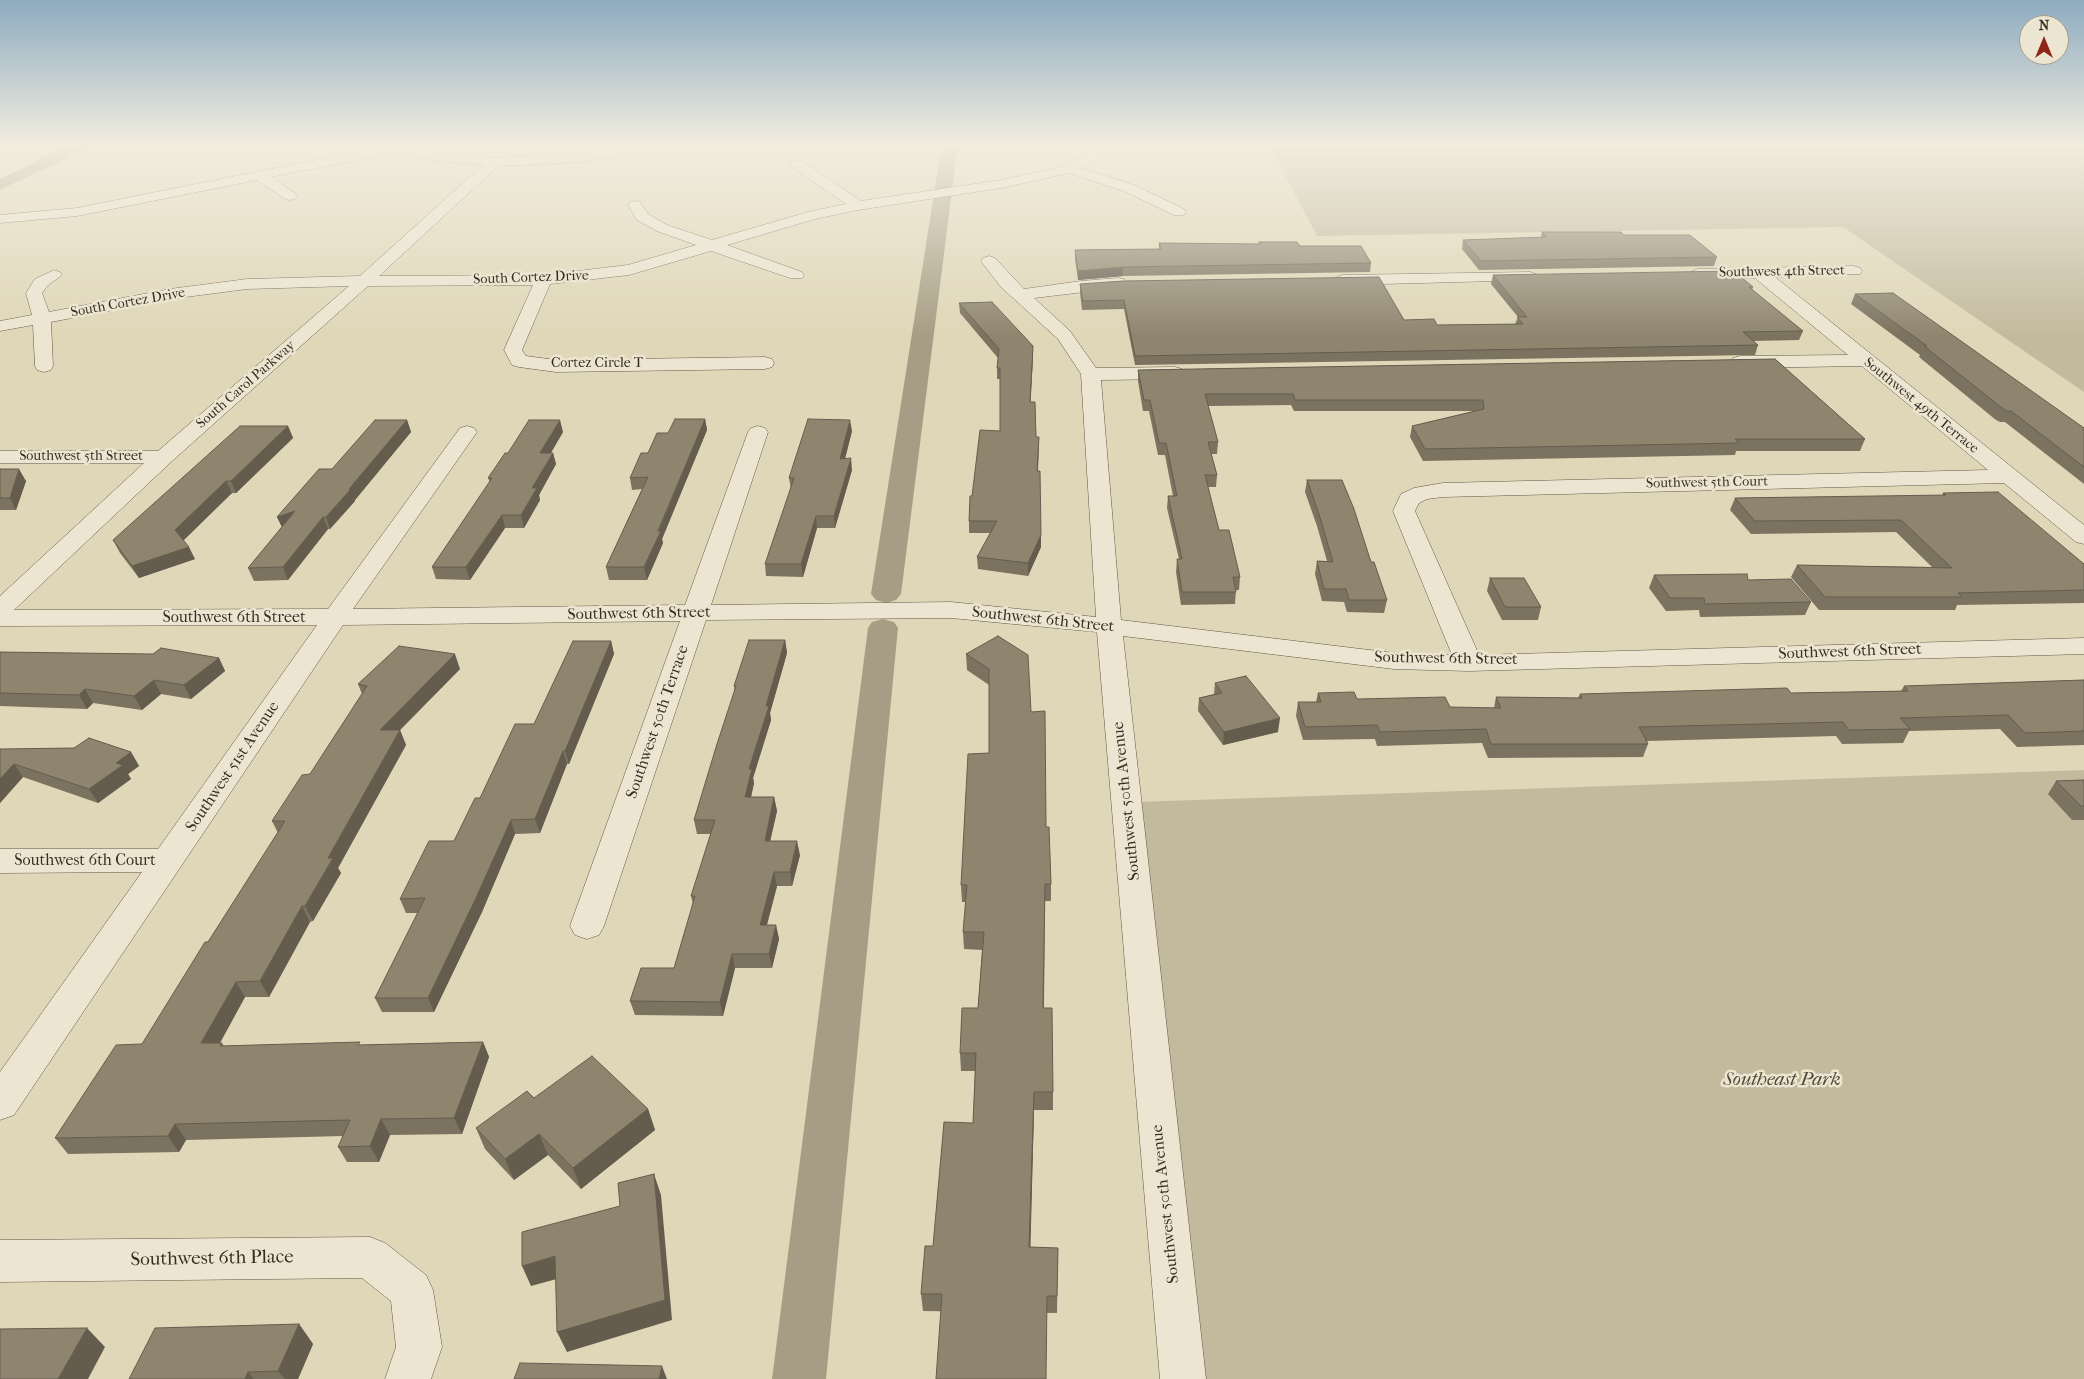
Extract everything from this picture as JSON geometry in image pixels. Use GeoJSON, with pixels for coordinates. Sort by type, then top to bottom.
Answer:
{"type":"FeatureCollection","features":[{"type":"Feature","properties":{"kind":"street"},"geometry":{"type":"LineString","coordinates":[[0,214],[57,207]]}},
{"type":"Feature","properties":{"kind":"street"},"geometry":{"type":"LineString","coordinates":[[0,219],[77,212],[87,207]]}},
{"type":"Feature","properties":{"kind":"street","name":"South Carol Parkway"},"geometry":{"type":"LineString","coordinates":[[0,610],[163,458],[444,207]]}},
{"type":"Feature","properties":{"kind":"street"},"geometry":{"type":"LineString","coordinates":[[636,207],[642,217],[662,228],[796,275]]}},
{"type":"Feature","properties":{"kind":"street","name":"South Cortez Drive"},"geometry":{"type":"LineString","coordinates":[[0,326],[170,294],[284,282],[544,280],[629,270],[785,222],[852,207]]}},
{"type":"Feature","properties":{"kind":"street"},"geometry":{"type":"LineString","coordinates":[[1169,207],[1179,212]]}},
{"type":"Feature","properties":{"kind":"street"},"geometry":{"type":"LineString","coordinates":[[990,261],[1007,283],[1064,335],[1091,374],[1190,372]]}},
{"type":"Feature","properties":{"kind":"street","name":"Southwest 4th Street"},"geometry":{"type":"LineString","coordinates":[[1680,275],[1854,271]]}},
{"type":"Feature","properties":{"kind":"street","name":"Southwest 49th Terrace"},"geometry":{"type":"LineString","coordinates":[[1759,273],[2084,537]]}},
{"type":"Feature","properties":{"kind":"street"},"geometry":{"type":"LineString","coordinates":[[44,366],[42,318],[34,293],[42,283],[54,275]]}},
{"type":"Feature","properties":{"kind":"street"},"geometry":{"type":"LineString","coordinates":[[1332,280],[1550,276]]}},
{"type":"Feature","properties":{"kind":"street","name":"Cortez Circle T"},"geometry":{"type":"LineString","coordinates":[[544,280],[513,350],[519,361],[556,366],[765,363]]}},
{"type":"Feature","properties":{"kind":"street"},"geometry":{"type":"LineString","coordinates":[[1020,295],[1080,286],[1132,283]]}},
{"type":"Feature","properties":{"kind":"street"},"geometry":{"type":"LineString","coordinates":[[1725,362],[1864,360]]}},
{"type":"Feature","properties":{"kind":"street","name":"Southwest 50th Avenue"},"geometry":{"type":"LineString","coordinates":[[1091,374],[1109,626],[1183,1379]]}},
{"type":"Feature","properties":{"kind":"street","name":"Southwest 51st Avenue"},"geometry":{"type":"LineString","coordinates":[[0,1103],[335,617],[467,432]]}},
{"type":"Feature","properties":{"kind":"street","name":"Southwest 50th Terrace"},"geometry":{"type":"LineString","coordinates":[[587,926],[758,432]]}},
{"type":"Feature","properties":{"kind":"street","name":"Southwest 5th Street"},"geometry":{"type":"LineString","coordinates":[[0,458],[163,458]]}},
{"type":"Feature","properties":{"kind":"street","name":"Southwest 5th Court"},"geometry":{"type":"LineString","coordinates":[[1469,663],[1404,511],[1409,499],[1422,493],[1443,490],[2007,476]]}},
{"type":"Feature","properties":{"kind":"street","name":"Southwest 6th Street"},"geometry":{"type":"LineString","coordinates":[[0,618],[695,614],[951,610],[1035,616],[1394,661],[1469,663],[2084,646]]}},
{"type":"Feature","properties":{"kind":"street","name":"Southwest 6th Court"},"geometry":{"type":"LineString","coordinates":[[0,861],[169,860]]}},
{"type":"Feature","properties":{"kind":"street","name":"Southwest 6th Place"},"geometry":{"type":"LineString","coordinates":[[0,1261],[370,1257],[411,1290],[419,1348],[408,1379]]}},
{"type":"Feature","properties":{"kind":"green space"},"geometry":{"type":"Polygon","coordinates":[[[1302,207],[2084,207],[2084,392],[1843,227],[1317,236],[1302,207]]]}},
{"type":"Feature","properties":{"kind":"green space","name":"Southeast Park"},"geometry":{"type":"Polygon","coordinates":[[[2084,770],[2084,1379],[1196,1379],[1136,802],[2084,770]]]}},
{"type":"Feature","properties":{"kind":"building"},"geometry":{"type":"Polygon","coordinates":[[[1542,232],[1621,232],[1624,235],[1690,235],[1717,257],[1481,261],[1463,240],[1547,237],[1542,232]]]}},
{"type":"Feature","properties":{"kind":"building"},"geometry":{"type":"Polygon","coordinates":[[[1259,242],[1297,242],[1300,246],[1361,246],[1371,263],[1123,267],[1078,271],[1075,250],[1161,249],[1159,243],[1260,244],[1259,242]]]}},
{"type":"Feature","properties":{"kind":"building"},"geometry":{"type":"Polygon","coordinates":[[[1734,271],[1753,287],[1749,287],[1803,331],[1743,332],[1758,345],[1135,356],[1124,300],[1083,301],[1080,284],[1123,281],[1379,277],[1404,320],[1434,319],[1437,325],[1523,324],[1517,317],[1527,317],[1493,275],[1734,271]]]}},
{"type":"Feature","properties":{"kind":"building"},"geometry":{"type":"Polygon","coordinates":[[[1893,293],[2084,428],[2084,467],[2011,411],[2006,411],[2002,408],[1924,346],[1927,346],[1855,294],[1893,293]]]}},
{"type":"Feature","properties":{"kind":"building"},"geometry":{"type":"Polygon","coordinates":[[[992,302],[1033,346],[1030,402],[1035,402],[1036,437],[1039,437],[1037,471],[1040,471],[1041,535],[1028,563],[977,557],[997,521],[969,521],[970,496],[972,496],[980,430],[1000,431],[1000,368],[997,368],[999,349],[959,303],[992,302]]]}},
{"type":"Feature","properties":{"kind":"building"},"geometry":{"type":"Polygon","coordinates":[[[1775,359],[1865,439],[1735,439],[1739,443],[1425,449],[1412,426],[1484,409],[1483,400],[1295,400],[1293,394],[1205,394],[1218,442],[1208,442],[1217,475],[1205,475],[1219,530],[1229,530],[1240,577],[1233,577],[1236,592],[1182,592],[1177,559],[1182,559],[1168,496],[1177,496],[1166,443],[1159,443],[1150,400],[1144,400],[1138,370],[1775,359]]]}},
{"type":"Feature","properties":{"kind":"building"},"geometry":{"type":"Polygon","coordinates":[[[675,419],[705,419],[658,531],[661,531],[644,567],[606,567],[648,477],[630,478],[641,453],[648,453],[657,433],[668,433],[675,419]]]}},
{"type":"Feature","properties":{"kind":"building"},"geometry":{"type":"Polygon","coordinates":[[[808,419],[850,420],[840,459],[851,458],[834,516],[816,516],[801,564],[765,564],[794,478],[789,478],[808,419]]]}},
{"type":"Feature","properties":{"kind":"building"},"geometry":{"type":"Polygon","coordinates":[[[375,420],[407,420],[349,489],[351,489],[326,517],[323,517],[283,567],[248,568],[295,511],[277,517],[319,469],[332,469],[375,420]]]}},
{"type":"Feature","properties":{"kind":"building"},"geometry":{"type":"Polygon","coordinates":[[[529,420],[560,420],[540,453],[553,453],[532,488],[537,488],[521,515],[502,515],[466,567],[432,567],[492,478],[488,478],[505,453],[508,453],[529,420]]]}},
{"type":"Feature","properties":{"kind":"building"},"geometry":{"type":"Polygon","coordinates":[[[240,426],[288,426],[231,481],[226,481],[175,530],[189,547],[132,566],[113,540],[240,426]]]}},
{"type":"Feature","properties":{"kind":"building"},"geometry":{"type":"Polygon","coordinates":[[[0,469],[19,469],[10,498],[0,498],[0,469]]]}},
{"type":"Feature","properties":{"kind":"building"},"geometry":{"type":"Polygon","coordinates":[[[1307,480],[1342,480],[1354,509],[1371,562],[1374,562],[1387,600],[1349,600],[1346,589],[1324,589],[1317,561],[1333,562],[1307,480]]]}},
{"type":"Feature","properties":{"kind":"building"},"geometry":{"type":"Polygon","coordinates":[[[1998,492],[2084,564],[2084,590],[1958,593],[1962,597],[1825,597],[1797,565],[1952,568],[1901,520],[1755,521],[1735,498],[1946,495],[1943,493],[1998,492]]]}},
{"type":"Feature","properties":{"kind":"building"},"geometry":{"type":"Polygon","coordinates":[[[1747,574],[1748,580],[1791,579],[1811,602],[1705,604],[1704,598],[1670,598],[1654,575],[1747,574]]]}},
{"type":"Feature","properties":{"kind":"building"},"geometry":{"type":"Polygon","coordinates":[[[1490,578],[1524,578],[1541,607],[1505,607],[1490,578]]]}},
{"type":"Feature","properties":{"kind":"building"},"geometry":{"type":"Polygon","coordinates":[[[998,636],[1028,655],[1031,712],[1045,711],[1046,827],[1049,827],[1051,884],[1045,884],[1043,1008],[1052,1008],[1053,1092],[1034,1092],[1029,1247],[1058,1248],[1057,1296],[1047,1296],[1046,1379],[936,1379],[942,1294],[921,1294],[925,1246],[933,1246],[944,1122],[973,1123],[976,1053],[960,1053],[962,1008],[978,1008],[984,932],[963,932],[967,885],[961,885],[968,754],[989,753],[989,669],[966,654],[998,636]]]}},
{"type":"Feature","properties":{"kind":"building"},"geometry":{"type":"Polygon","coordinates":[[[749,640],[785,640],[766,706],[769,706],[749,769],[752,769],[745,797],[774,797],[765,841],[797,841],[790,872],[774,872],[760,925],[776,925],[769,954],[732,954],[720,1002],[630,1001],[641,968],[674,968],[695,896],[691,896],[715,820],[694,820],[749,640]]]}},
{"type":"Feature","properties":{"kind":"building"},"geometry":{"type":"Polygon","coordinates":[[[573,641],[611,641],[535,819],[511,820],[428,998],[375,998],[425,898],[400,899],[429,841],[454,841],[475,798],[480,798],[515,724],[534,724],[573,641]]]}},
{"type":"Feature","properties":{"kind":"building"},"geometry":{"type":"Polygon","coordinates":[[[399,646],[455,654],[380,730],[400,730],[328,858],[333,858],[305,906],[302,906],[260,981],[236,982],[201,1043],[222,1043],[220,1046],[360,1042],[358,1045],[483,1042],[454,1118],[381,1119],[370,1146],[338,1147],[350,1120],[175,1124],[168,1136],[55,1138],[116,1045],[142,1044],[205,942],[208,942],[285,821],[272,821],[302,775],[310,774],[367,686],[358,684],[399,646]]]}},
{"type":"Feature","properties":{"kind":"building"},"geometry":{"type":"Polygon","coordinates":[[[161,648],[219,658],[184,685],[154,680],[134,696],[85,689],[79,695],[0,693],[0,652],[153,654],[161,648]]]}},
{"type":"Feature","properties":{"kind":"building"},"geometry":{"type":"Polygon","coordinates":[[[1246,676],[1280,718],[1224,732],[1199,698],[1222,693],[1215,683],[1246,676]]]}},
{"type":"Feature","properties":{"kind":"building"},"geometry":{"type":"Polygon","coordinates":[[[2084,680],[2084,731],[2025,733],[2008,715],[1900,718],[1910,729],[1849,730],[1843,722],[1639,727],[1648,744],[1491,744],[1486,729],[1380,732],[1377,725],[1305,727],[1298,702],[1321,702],[1318,693],[1354,692],[1357,699],[1445,697],[1450,707],[1501,708],[1496,697],[1582,698],[1580,694],[1787,688],[1791,693],[1908,691],[1904,686],[2084,680]]]}},
{"type":"Feature","properties":{"kind":"building"},"geometry":{"type":"Polygon","coordinates":[[[89,738],[131,752],[116,763],[123,765],[89,789],[14,764],[0,779],[0,749],[74,748],[89,738]]]}},
{"type":"Feature","properties":{"kind":"building"},"geometry":{"type":"Polygon","coordinates":[[[2084,780],[2084,806],[2081,806],[2056,781],[2084,780]]]}},
{"type":"Feature","properties":{"kind":"building"},"geometry":{"type":"Polygon","coordinates":[[[592,1056],[648,1109],[573,1168],[539,1134],[505,1159],[476,1128],[527,1091],[534,1098],[592,1056]]]}},
{"type":"Feature","properties":{"kind":"building"},"geometry":{"type":"Polygon","coordinates":[[[654,1174],[665,1300],[557,1332],[555,1256],[522,1266],[522,1232],[620,1206],[618,1183],[654,1174]]]}},
{"type":"Feature","properties":{"kind":"building"},"geometry":{"type":"Polygon","coordinates":[[[299,1324],[278,1371],[248,1372],[245,1379],[129,1379],[155,1328],[299,1324]]]}},
{"type":"Feature","properties":{"kind":"building"},"geometry":{"type":"Polygon","coordinates":[[[87,1328],[58,1379],[0,1379],[0,1329],[87,1328]]]}},
{"type":"Feature","properties":{"kind":"building"},"geometry":{"type":"Polygon","coordinates":[[[520,1363],[662,1366],[659,1379],[514,1379],[520,1363]]]}},
{"type":"Feature","properties":{"kind":"waterway"},"geometry":{"type":"LineString","coordinates":[[886,594],[941,207]]}},
{"type":"Feature","properties":{"kind":"waterway"},"geometry":{"type":"LineString","coordinates":[[799,1379],[883,628]]}}]}
